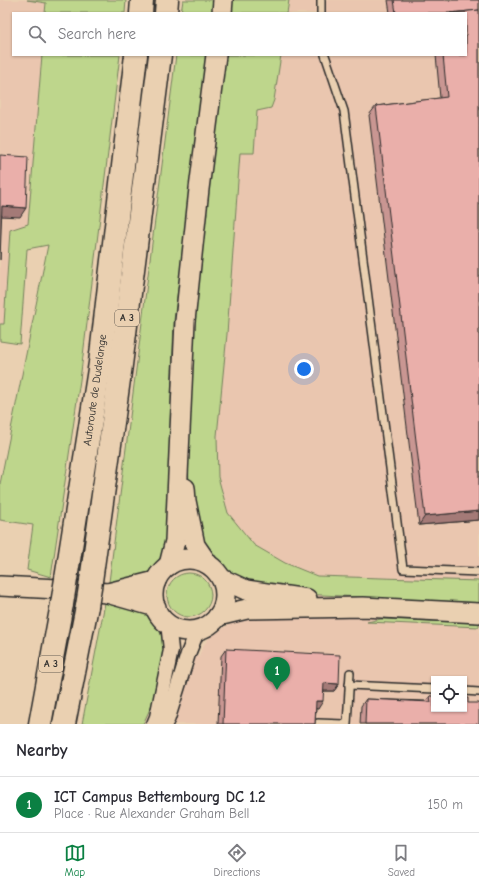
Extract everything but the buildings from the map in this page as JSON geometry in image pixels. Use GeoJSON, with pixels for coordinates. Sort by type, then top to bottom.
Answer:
{"type":"FeatureCollection","features":[{"type":"Feature","properties":{"kind":"highway"},"geometry":{"type":"LineString","coordinates":[[141,12],[142,0]]}},
{"type":"Feature","properties":{"kind":"highway"},"geometry":{"type":"LineString","coordinates":[[166,12],[167,0]]}},
{"type":"Feature","properties":{"kind":"highway","name":"Autoroute de Dudelange"},"geometry":{"type":"LineString","coordinates":[[40,724],[62,604],[100,363],[136,56]]}},
{"type":"Feature","properties":{"kind":"highway","name":"Autoroute de Dudelange"},"geometry":{"type":"LineString","coordinates":[[64,724],[87,606],[99,587],[121,365],[160,56]]}},
{"type":"Feature","properties":{"kind":"main road"},"geometry":{"type":"LineString","coordinates":[[222,12],[223,0]]}},
{"type":"Feature","properties":{"kind":"main road"},"geometry":{"type":"LineString","coordinates":[[169,566],[175,541],[185,321],[216,56]]}},
{"type":"Feature","properties":{"kind":"main road"},"geometry":{"type":"LineString","coordinates":[[179,439],[186,501],[195,545],[208,564],[222,579],[225,598],[223,607],[218,616],[210,624],[188,631],[177,628],[168,623],[161,616],[156,607],[154,598],[156,581],[161,572],[178,561],[188,559],[198,560],[208,564]]}},
{"type":"Feature","properties":{"kind":"main road"},"geometry":{"type":"LineString","coordinates":[[222,579],[246,590],[363,607]]}},
{"type":"Feature","properties":{"kind":"main road"},"geometry":{"type":"LineString","coordinates":[[0,586],[58,589],[99,587],[156,581]]}},
{"type":"Feature","properties":{"kind":"main road"},"geometry":{"type":"LineString","coordinates":[[99,587],[156,607]]}},
{"type":"Feature","properties":{"kind":"main road"},"geometry":{"type":"LineString","coordinates":[[218,616],[247,609],[363,607],[479,613]]}},
{"type":"Feature","properties":{"kind":"street"},"geometry":{"type":"LineString","coordinates":[[154,724],[171,650],[168,623]]}},
{"type":"Feature","properties":{"kind":"street"},"geometry":{"type":"LineString","coordinates":[[166,724],[188,654],[198,629]]}},
{"type":"Feature","properties":{"kind":"lane"},"geometry":{"type":"LineString","coordinates":[[321,0],[321,12]]}},
{"type":"Feature","properties":{"kind":"lane"},"geometry":{"type":"LineString","coordinates":[[324,56],[344,111],[403,569],[479,572]]}},
{"type":"Feature","properties":{"kind":"lane"},"geometry":{"type":"LineString","coordinates":[[347,724],[350,673]]}},
{"type":"Feature","properties":{"kind":"lane"},"geometry":{"type":"LineString","coordinates":[[349,685],[431,689]]}},
{"type":"Feature","properties":{"kind":"lane"},"geometry":{"type":"LineString","coordinates":[[467,691],[479,692]]}},
{"type":"Feature","properties":{"kind":"lane"},"geometry":{"type":"LineString","coordinates":[[318,724],[343,724]]}},
{"type":"Feature","properties":{"kind":"shaded area"},"geometry":{"type":"Polygon","coordinates":[[[0,0],[27,0],[46,3],[45,12],[12,12],[12,56],[42,56],[28,225],[10,230],[4,325],[0,324],[0,0]]]}},
{"type":"Feature","properties":{"kind":"shaded area"},"geometry":{"type":"Polygon","coordinates":[[[289,0],[479,0],[479,581],[317,576],[285,563],[254,545],[228,513],[218,477],[217,436],[227,334],[240,153],[254,153],[257,111],[271,108],[274,100],[281,56],[467,56],[467,12],[287,12],[289,0]]]}},
{"type":"Feature","properties":{"kind":"shaded area"},"geometry":{"type":"Polygon","coordinates":[[[246,583],[331,596],[479,603],[479,724],[143,724],[155,698],[163,649],[199,656],[203,646],[210,637],[233,622],[247,619],[246,583]]]}},
{"type":"Feature","properties":{"kind":"green space"},"geometry":{"type":"Polygon","coordinates":[[[27,0],[126,0],[125,12],[45,12],[46,3],[27,0]]]}},
{"type":"Feature","properties":{"kind":"green space"},"geometry":{"type":"Polygon","coordinates":[[[183,0],[215,0],[213,12],[181,12],[183,0]]]}},
{"type":"Feature","properties":{"kind":"green space"},"geometry":{"type":"Polygon","coordinates":[[[231,0],[289,0],[287,12],[229,12],[231,0]]]}},
{"type":"Feature","properties":{"kind":"green space"},"geometry":{"type":"Polygon","coordinates":[[[42,56],[120,56],[80,380],[51,577],[27,570],[33,525],[0,520],[0,484],[48,245],[27,249],[20,344],[0,341],[0,324],[4,324],[10,230],[28,224],[42,56]]]}},
{"type":"Feature","properties":{"kind":"green space"},"geometry":{"type":"Polygon","coordinates":[[[176,56],[208,56],[174,320],[166,534],[162,558],[149,573],[137,579],[109,582],[176,56]]]}},
{"type":"Feature","properties":{"kind":"green space"},"geometry":{"type":"Polygon","coordinates":[[[224,56],[281,56],[274,100],[271,108],[257,111],[254,153],[240,153],[227,334],[217,436],[218,477],[228,513],[254,545],[285,563],[317,576],[479,581],[479,603],[302,594],[232,577],[207,553],[192,504],[189,482],[187,439],[193,322],[224,56]]]}},
{"type":"Feature","properties":{"kind":"green space"},"geometry":{"type":"Polygon","coordinates":[[[185,573],[193,573],[205,579],[211,591],[211,599],[205,611],[193,617],[185,617],[173,611],[167,599],[167,591],[173,579],[185,573]]]}},
{"type":"Feature","properties":{"kind":"green space"},"geometry":{"type":"Polygon","coordinates":[[[105,603],[148,615],[157,625],[162,637],[163,649],[155,698],[143,724],[82,724],[105,603]]]}},
{"type":"Feature","properties":{"kind":"green space"},"geometry":{"type":"Polygon","coordinates":[[[381,619],[479,623],[479,627],[367,622],[381,619]]]}},
{"type":"Feature","properties":{"kind":"place","name":"ICT Campus Bettembourg DC 1.2"},"geometry":{"type":"Point","coordinates":[277,690]}}]}
